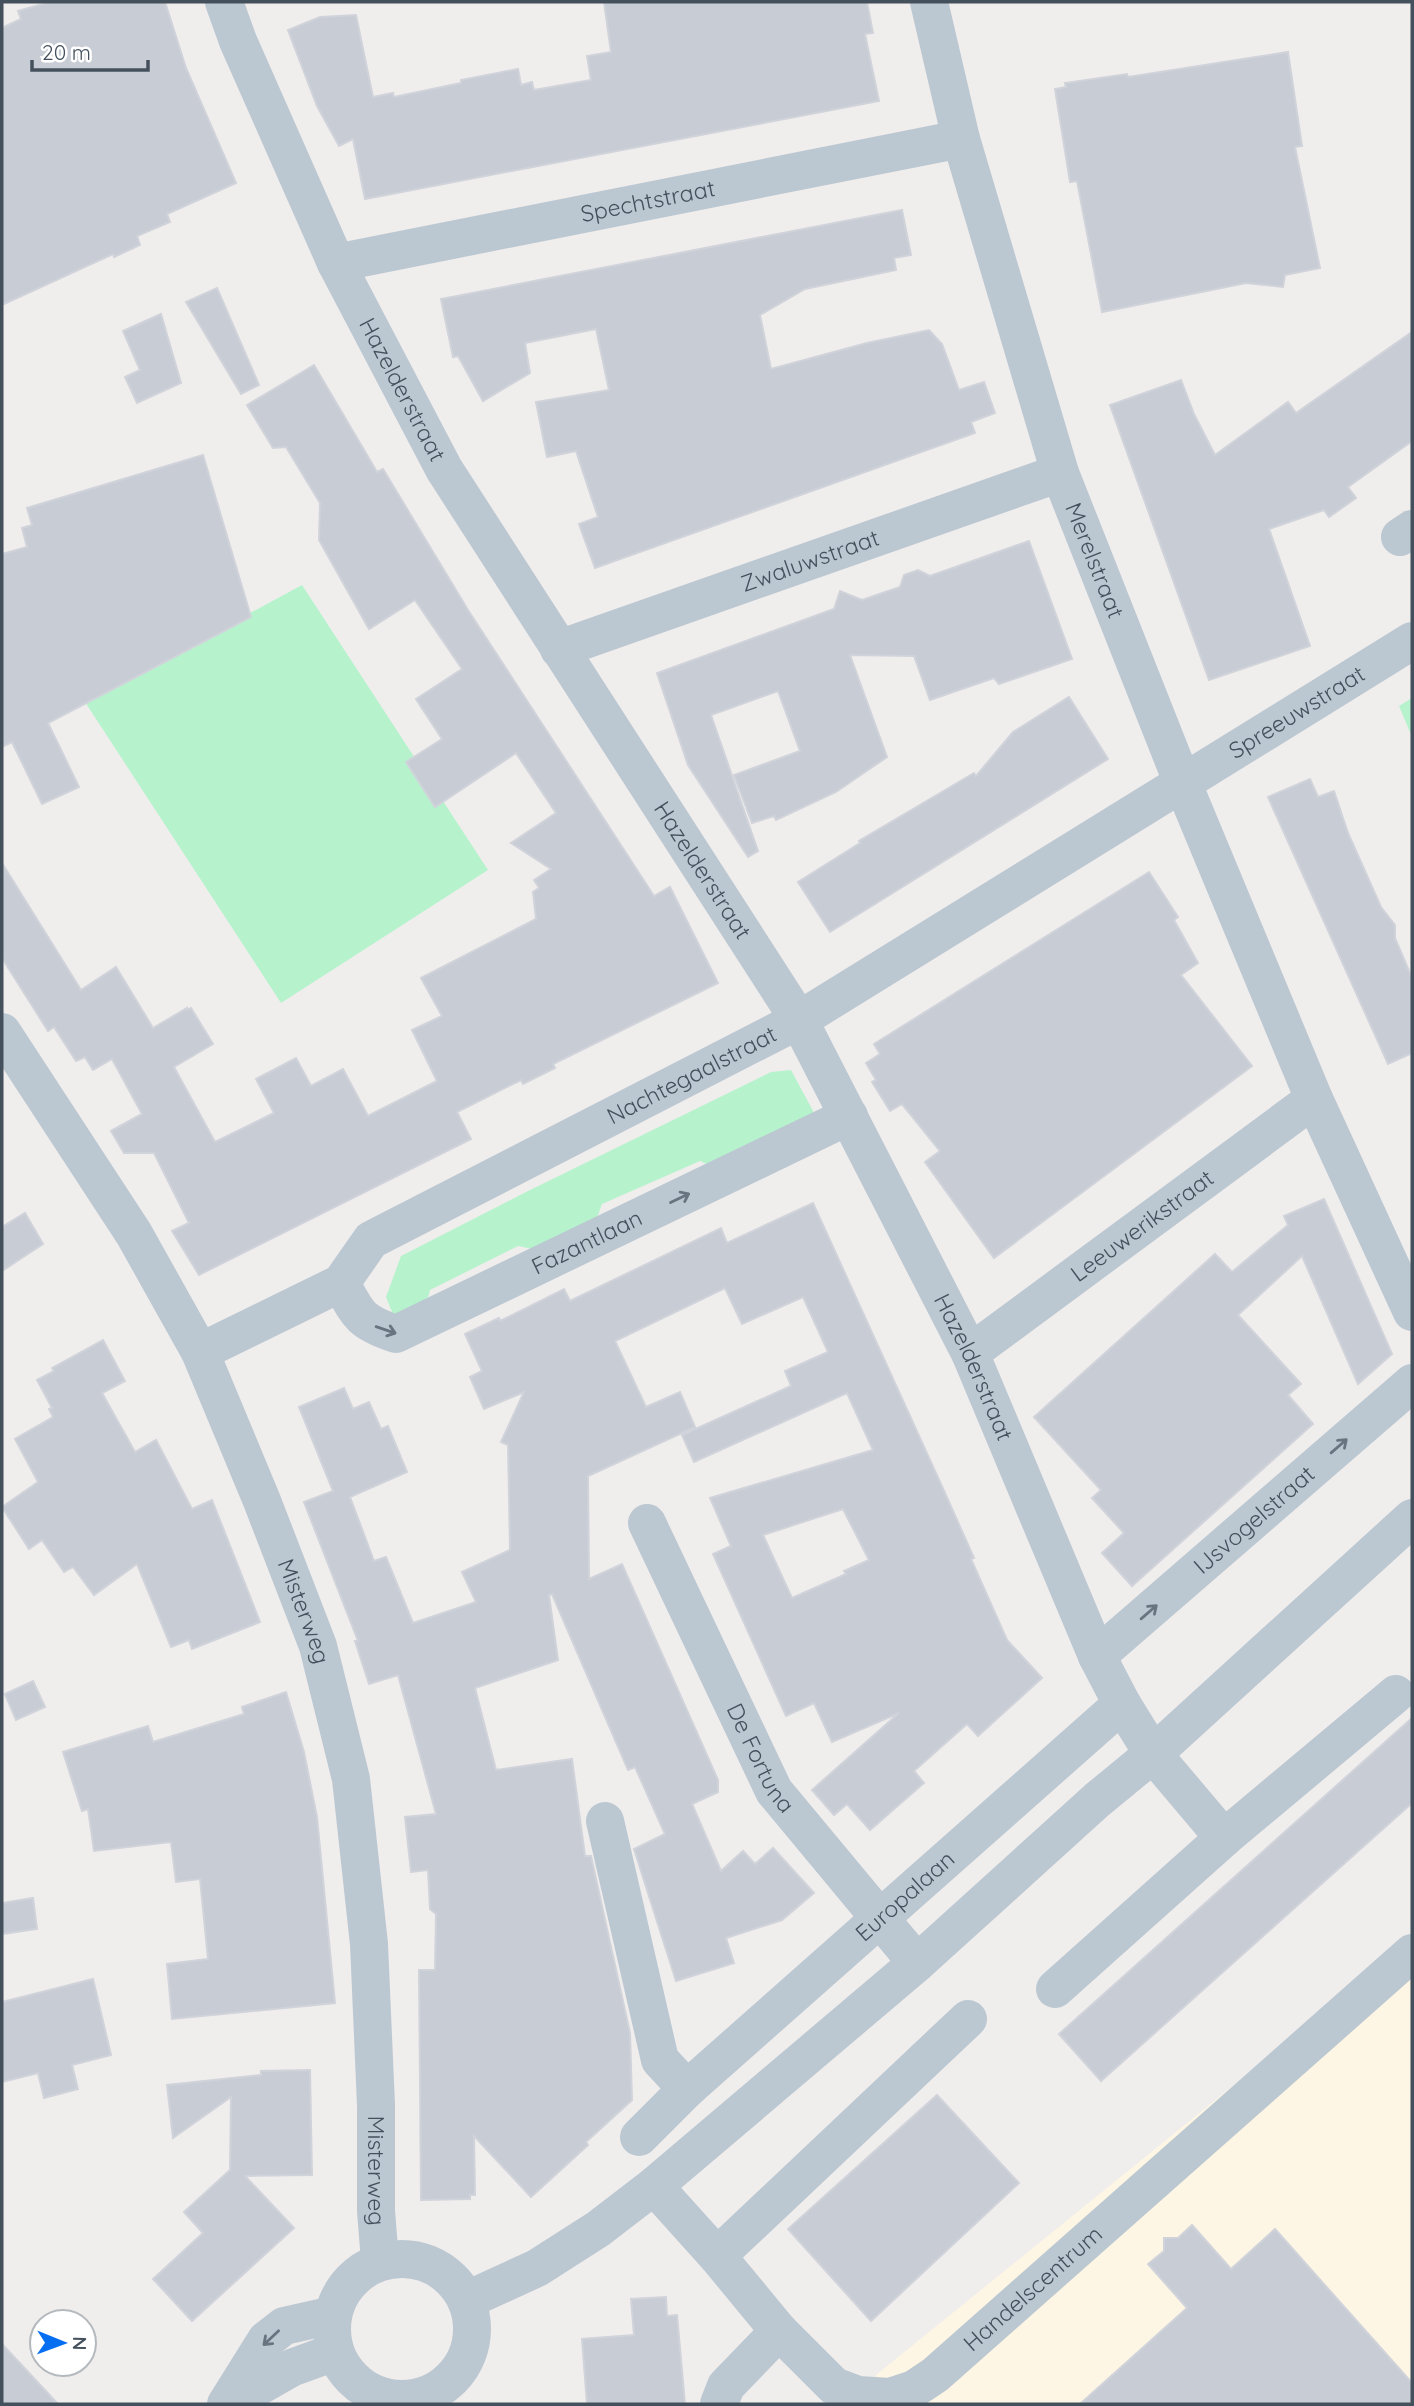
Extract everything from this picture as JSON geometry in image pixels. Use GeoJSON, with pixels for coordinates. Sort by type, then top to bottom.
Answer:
{"type":"FeatureCollection","features":[{"type":"Feature","properties":{"kind":"street","name":"Hazelderstraat"},"geometry":{"type":"LineString","coordinates":[[224,2],[238,41],[336,263],[444,469],[799,1020],[970,1353],[1097,1656],[1153,1754]]}},
{"type":"Feature","properties":{"kind":"street"},"geometry":{"type":"LineString","coordinates":[[929,2],[936,2]]}},
{"type":"Feature","properties":{"kind":"street","name":"Merelstraat"},"geometry":{"type":"LineString","coordinates":[[929,2],[961,139],[1060,473],[1183,784],[1314,1099]]}},
{"type":"Feature","properties":{"kind":"street","name":"Spechtstraat"},"geometry":{"type":"LineString","coordinates":[[336,263],[961,139]]}},
{"type":"Feature","properties":{"kind":"street","name":"Zwaluwstraat"},"geometry":{"type":"LineString","coordinates":[[559,649],[1060,473]]}},
{"type":"Feature","properties":{"kind":"street","name":"Spreeuwstraat"},"geometry":{"type":"LineString","coordinates":[[1183,784],[1412,641]]}},
{"type":"Feature","properties":{"kind":"street","name":"Nachtegaalstraat"},"geometry":{"type":"LineString","coordinates":[[200,1352],[341,1283],[371,1240],[799,1020],[1183,784]]}},
{"type":"Feature","properties":{"kind":"street","name":"Misterweg"},"geometry":{"type":"LineString","coordinates":[[2,1032],[134,1234],[200,1352],[318,1646],[351,1779],[369,1944],[376,2105],[376,2211],[380,2262]]}},
{"type":"Feature","properties":{"kind":"street"},"geometry":{"type":"LineString","coordinates":[[1314,1099],[1408,1288]]}},
{"type":"Feature","properties":{"kind":"street","name":"Leeuwerikstraat"},"geometry":{"type":"LineString","coordinates":[[970,1353],[1314,1099]]}},
{"type":"Feature","properties":{"kind":"street","name":"Fazantlaan"},"geometry":{"type":"LineString","coordinates":[[341,1283],[359,1317],[377,1328],[396,1334],[849,1116]]}},
{"type":"Feature","properties":{"kind":"street","name":"IJsvogelstraat"},"geometry":{"type":"LineString","coordinates":[[1097,1656],[1412,1383]]}},
{"type":"Feature","properties":{"kind":"street"},"geometry":{"type":"LineString","coordinates":[[467,2300],[537,2268],[598,2229],[654,2186],[917,1963],[1097,1800],[1153,1754],[1412,1518]]}},
{"type":"Feature","properties":{"kind":"street","name":"De Fortuna"},"geometry":{"type":"LineString","coordinates":[[647,1523],[774,1791],[917,1963]]}},
{"type":"Feature","properties":{"kind":"street"},"geometry":{"type":"LineString","coordinates":[[1055,1989],[1224,1838],[1396,1694]]}},
{"type":"Feature","properties":{"kind":"street","name":"Europalaan"},"geometry":{"type":"LineString","coordinates":[[639,2137],[687,2089],[1122,1703]]}},
{"type":"Feature","properties":{"kind":"street"},"geometry":{"type":"LineString","coordinates":[[1153,1754],[1224,1838]]}},
{"type":"Feature","properties":{"kind":"street"},"geometry":{"type":"LineString","coordinates":[[606,1821],[660,2060],[687,2089]]}},
{"type":"Feature","properties":{"kind":"street","name":"Handelscentrum"},"geometry":{"type":"LineString","coordinates":[[654,2186],[779,2331],[834,2386],[858,2395],[890,2397],[914,2389],[935,2375],[1412,1953]]}},
{"type":"Feature","properties":{"kind":"street"},"geometry":{"type":"LineString","coordinates":[[717,2256],[968,2019]]}},
{"type":"Feature","properties":{"kind":"street"},"geometry":{"type":"LineString","coordinates":[[405,2258],[430,2264],[452,2279],[467,2300],[473,2329],[467,2357],[451,2381],[426,2396],[397,2402],[371,2393],[349,2376],[335,2353],[333,2315],[337,2300],[345,2286],[361,2271],[380,2262],[405,2258]]}},
{"type":"Feature","properties":{"kind":"street"},"geometry":{"type":"LineString","coordinates":[[227,2404],[266,2340],[284,2326],[333,2315]]}},
{"type":"Feature","properties":{"kind":"street"},"geometry":{"type":"LineString","coordinates":[[719,2404],[726,2386],[779,2331]]}},
{"type":"Feature","properties":{"kind":"street"},"geometry":{"type":"LineString","coordinates":[[227,2404],[291,2368],[335,2353]]}},
{"type":"Feature","properties":{"kind":"shaded area"},"geometry":{"type":"Polygon","coordinates":[[[1412,1941],[1412,2404],[875,2404],[876,2375],[1412,1941]]]}},
{"type":"Feature","properties":{"kind":"green space"},"geometry":{"type":"Polygon","coordinates":[[[302,585],[488,870],[281,1003],[85,702],[302,585]]]}},
{"type":"Feature","properties":{"kind":"green space"},"geometry":{"type":"Polygon","coordinates":[[[1412,698],[1412,737],[1399,706],[1412,698]]]}},
{"type":"Feature","properties":{"kind":"green space"},"geometry":{"type":"Polygon","coordinates":[[[791,1070],[819,1122],[720,1170],[700,1161],[602,1204],[593,1229],[542,1251],[518,1246],[430,1290],[426,1306],[396,1322],[386,1297],[401,1256],[771,1072],[791,1070]]]}},
{"type":"Feature","properties":{"kind":"building"},"geometry":{"type":"Polygon","coordinates":[[[50,2],[165,2],[186,68],[236,183],[167,214],[170,222],[137,236],[140,245],[114,257],[113,254],[2,305],[2,28],[21,19],[18,11],[50,2]]]}},
{"type":"Feature","properties":{"kind":"building"},"geometry":{"type":"Polygon","coordinates":[[[604,2],[867,2],[873,33],[865,34],[879,101],[365,199],[353,139],[339,146],[317,106],[288,30],[320,17],[356,15],[373,97],[393,93],[394,97],[518,69],[521,85],[532,82],[534,90],[591,80],[587,56],[611,52],[604,2]]]}},
{"type":"Feature","properties":{"kind":"building"},"geometry":{"type":"Polygon","coordinates":[[[1288,52],[1302,146],[1295,147],[1320,268],[1285,275],[1283,287],[1246,283],[1102,312],[1077,181],[1070,182],[1055,89],[1066,87],[1065,83],[1127,74],[1128,77],[1288,52]]]}},
{"type":"Feature","properties":{"kind":"building"},"geometry":{"type":"Polygon","coordinates":[[[902,210],[911,255],[894,258],[896,270],[805,289],[760,315],[771,369],[867,343],[929,330],[942,344],[959,390],[984,382],[995,413],[971,422],[975,433],[595,568],[579,524],[598,517],[576,451],[547,457],[536,402],[609,390],[596,329],[525,343],[530,373],[483,401],[458,356],[453,357],[441,299],[902,210]]]}},
{"type":"Feature","properties":{"kind":"building"},"geometry":{"type":"Polygon","coordinates":[[[217,288],[259,385],[241,394],[186,302],[217,288]]]}},
{"type":"Feature","properties":{"kind":"building"},"geometry":{"type":"Polygon","coordinates":[[[161,314],[181,383],[137,403],[125,377],[140,370],[123,331],[161,314]]]}},
{"type":"Feature","properties":{"kind":"building"},"geometry":{"type":"Polygon","coordinates":[[[1412,332],[1412,441],[1348,487],[1356,498],[1329,517],[1324,510],[1269,529],[1310,646],[1209,680],[1110,405],[1181,380],[1194,414],[1215,455],[1288,402],[1296,413],[1412,332]]]}},
{"type":"Feature","properties":{"kind":"building"},"geometry":{"type":"Polygon","coordinates":[[[314,365],[377,472],[383,469],[468,610],[654,896],[670,887],[718,983],[553,1064],[555,1068],[523,1084],[521,1080],[457,1112],[471,1139],[199,1275],[172,1231],[189,1223],[154,1153],[124,1153],[111,1131],[142,1114],[112,1059],[93,1070],[85,1057],[76,1061],[54,1027],[48,1031],[2,958],[2,863],[81,990],[116,967],[153,1028],[191,1008],[213,1044],[174,1067],[215,1142],[274,1113],[256,1079],[296,1058],[311,1086],[343,1069],[368,1116],[437,1081],[412,1030],[442,1016],[421,978],[536,919],[533,892],[539,888],[534,880],[551,869],[511,843],[556,813],[516,753],[435,807],[406,762],[442,739],[416,699],[462,669],[415,600],[369,629],[319,540],[320,503],[286,447],[273,448],[247,405],[314,365]]]}},
{"type":"Feature","properties":{"kind":"building"},"geometry":{"type":"Polygon","coordinates":[[[203,455],[251,617],[48,723],[79,787],[42,804],[12,742],[2,747],[2,554],[27,547],[22,528],[32,525],[27,508],[203,455]]]}},
{"type":"Feature","properties":{"kind":"building"},"geometry":{"type":"Polygon","coordinates":[[[1029,541],[1072,659],[999,684],[994,678],[930,700],[914,656],[850,655],[887,757],[836,792],[776,820],[774,816],[752,823],[734,775],[800,751],[778,691],[711,715],[758,851],[748,857],[688,765],[657,673],[834,609],[840,591],[862,600],[900,587],[904,575],[918,570],[930,576],[1029,541]]]}},
{"type":"Feature","properties":{"kind":"building"},"geometry":{"type":"Polygon","coordinates":[[[1069,697],[1108,759],[830,932],[798,882],[860,843],[859,841],[974,773],[976,776],[1013,732],[1069,697]]]}},
{"type":"Feature","properties":{"kind":"building"},"geometry":{"type":"Polygon","coordinates":[[[1310,779],[1318,797],[1334,791],[1348,833],[1381,907],[1395,925],[1395,938],[1412,978],[1412,1053],[1388,1064],[1268,797],[1310,779]]]}},
{"type":"Feature","properties":{"kind":"building"},"geometry":{"type":"Polygon","coordinates":[[[1149,872],[1178,917],[1174,920],[1198,963],[1181,975],[1252,1066],[994,1258],[925,1162],[940,1151],[902,1104],[890,1111],[872,1082],[876,1080],[866,1063],[880,1054],[874,1044],[1149,872]]]}},
{"type":"Feature","properties":{"kind":"building"},"geometry":{"type":"Polygon","coordinates":[[[1324,1199],[1392,1354],[1358,1384],[1302,1256],[1238,1315],[1301,1384],[1288,1395],[1313,1424],[1132,1586],[1102,1553],[1124,1533],[1092,1498],[1101,1490],[1034,1417],[1215,1254],[1232,1272],[1288,1225],[1284,1216],[1324,1199]]]}},
{"type":"Feature","properties":{"kind":"building"},"geometry":{"type":"Polygon","coordinates":[[[813,1203],[974,1558],[971,1559],[1007,1640],[1042,1678],[978,1736],[967,1724],[914,1771],[924,1783],[870,1830],[847,1804],[834,1815],[812,1790],[899,1713],[832,1742],[814,1703],[786,1716],[713,1554],[731,1546],[710,1498],[873,1450],[847,1393],[694,1462],[682,1435],[791,1386],[785,1371],[828,1352],[803,1297],[742,1324],[725,1288],[615,1341],[646,1407],[680,1392],[695,1427],[588,1476],[589,1579],[622,1564],[718,1780],[718,1792],[692,1804],[721,1871],[743,1851],[755,1864],[773,1848],[814,1893],[782,1920],[726,1938],[734,1963],[676,1981],[634,1849],[665,1834],[635,1767],[628,1770],[552,1594],[549,1595],[558,1660],[475,1688],[496,1770],[572,1759],[585,1856],[591,1856],[630,2033],[632,2100],[531,2197],[474,2136],[475,2195],[470,2195],[470,2199],[421,2200],[419,1970],[435,1970],[436,1914],[430,1909],[428,1870],[411,1872],[405,1817],[436,1814],[398,1675],[369,1684],[355,1641],[358,1641],[304,1502],[333,1491],[299,1407],[344,1388],[353,1409],[369,1402],[381,1429],[388,1426],[407,1472],[350,1497],[374,1561],[386,1557],[413,1623],[476,1602],[462,1572],[510,1550],[508,1445],[501,1442],[524,1392],[484,1409],[470,1377],[482,1371],[465,1334],[499,1318],[500,1321],[564,1289],[570,1301],[721,1228],[727,1243],[813,1203]],[[843,1509],[763,1535],[792,1598],[846,1574],[844,1571],[869,1560],[843,1509]]]}},
{"type":"Feature","properties":{"kind":"building"},"geometry":{"type":"Polygon","coordinates":[[[25,1213],[43,1244],[2,1271],[2,1227],[25,1213]]]}},
{"type":"Feature","properties":{"kind":"building"},"geometry":{"type":"Polygon","coordinates":[[[103,1340],[125,1381],[102,1393],[135,1452],[156,1440],[192,1509],[212,1500],[260,1622],[192,1649],[189,1640],[171,1647],[137,1564],[94,1595],[73,1567],[64,1572],[42,1540],[29,1549],[2,1507],[38,1482],[15,1439],[53,1417],[49,1409],[52,1408],[37,1380],[54,1371],[52,1368],[103,1340]]]}},
{"type":"Feature","properties":{"kind":"building"},"geometry":{"type":"Polygon","coordinates":[[[33,1681],[45,1707],[16,1720],[5,1694],[33,1681]]]}},
{"type":"Feature","properties":{"kind":"building"},"geometry":{"type":"Polygon","coordinates":[[[286,1692],[304,1752],[317,1817],[335,2003],[172,2019],[167,1964],[208,1959],[200,1879],[176,1882],[171,1842],[94,1851],[88,1809],[82,1811],[63,1752],[148,1726],[153,1742],[244,1714],[242,1707],[286,1692]]]}},
{"type":"Feature","properties":{"kind":"building"},"geometry":{"type":"Polygon","coordinates":[[[1412,1718],[1412,1803],[1101,2081],[1059,2034],[1412,1718]]]}},
{"type":"Feature","properties":{"kind":"building"},"geometry":{"type":"Polygon","coordinates":[[[33,1898],[37,1929],[2,1934],[2,1903],[33,1898]]]}},
{"type":"Feature","properties":{"kind":"building"},"geometry":{"type":"Polygon","coordinates":[[[93,1979],[111,2055],[72,2065],[78,2089],[44,2098],[38,2073],[2,2082],[2,2002],[93,1979]]]}},
{"type":"Feature","properties":{"kind":"building"},"geometry":{"type":"Polygon","coordinates":[[[310,2070],[312,2175],[245,2176],[294,2228],[192,2321],[153,2279],[203,2233],[184,2212],[230,2170],[231,2097],[173,2138],[167,2085],[261,2075],[261,2071],[310,2070]]]}},
{"type":"Feature","properties":{"kind":"building"},"geometry":{"type":"Polygon","coordinates":[[[937,2095],[1019,2183],[871,2321],[788,2229],[937,2095]]]}},
{"type":"Feature","properties":{"kind":"building"},"geometry":{"type":"Polygon","coordinates":[[[1192,2225],[1231,2269],[1275,2229],[1412,2383],[1412,2404],[1080,2404],[1187,2308],[1148,2264],[1164,2251],[1164,2238],[1178,2238],[1192,2225]]]}},
{"type":"Feature","properties":{"kind":"building"},"geometry":{"type":"Polygon","coordinates":[[[666,2297],[667,2316],[677,2315],[685,2404],[587,2404],[582,2339],[634,2335],[631,2299],[666,2297]]]}},
{"type":"Feature","properties":{"kind":"building"},"geometry":{"type":"Polygon","coordinates":[[[2,2344],[28,2372],[28,2378],[34,2378],[58,2404],[2,2404],[2,2344]]]}}]}
